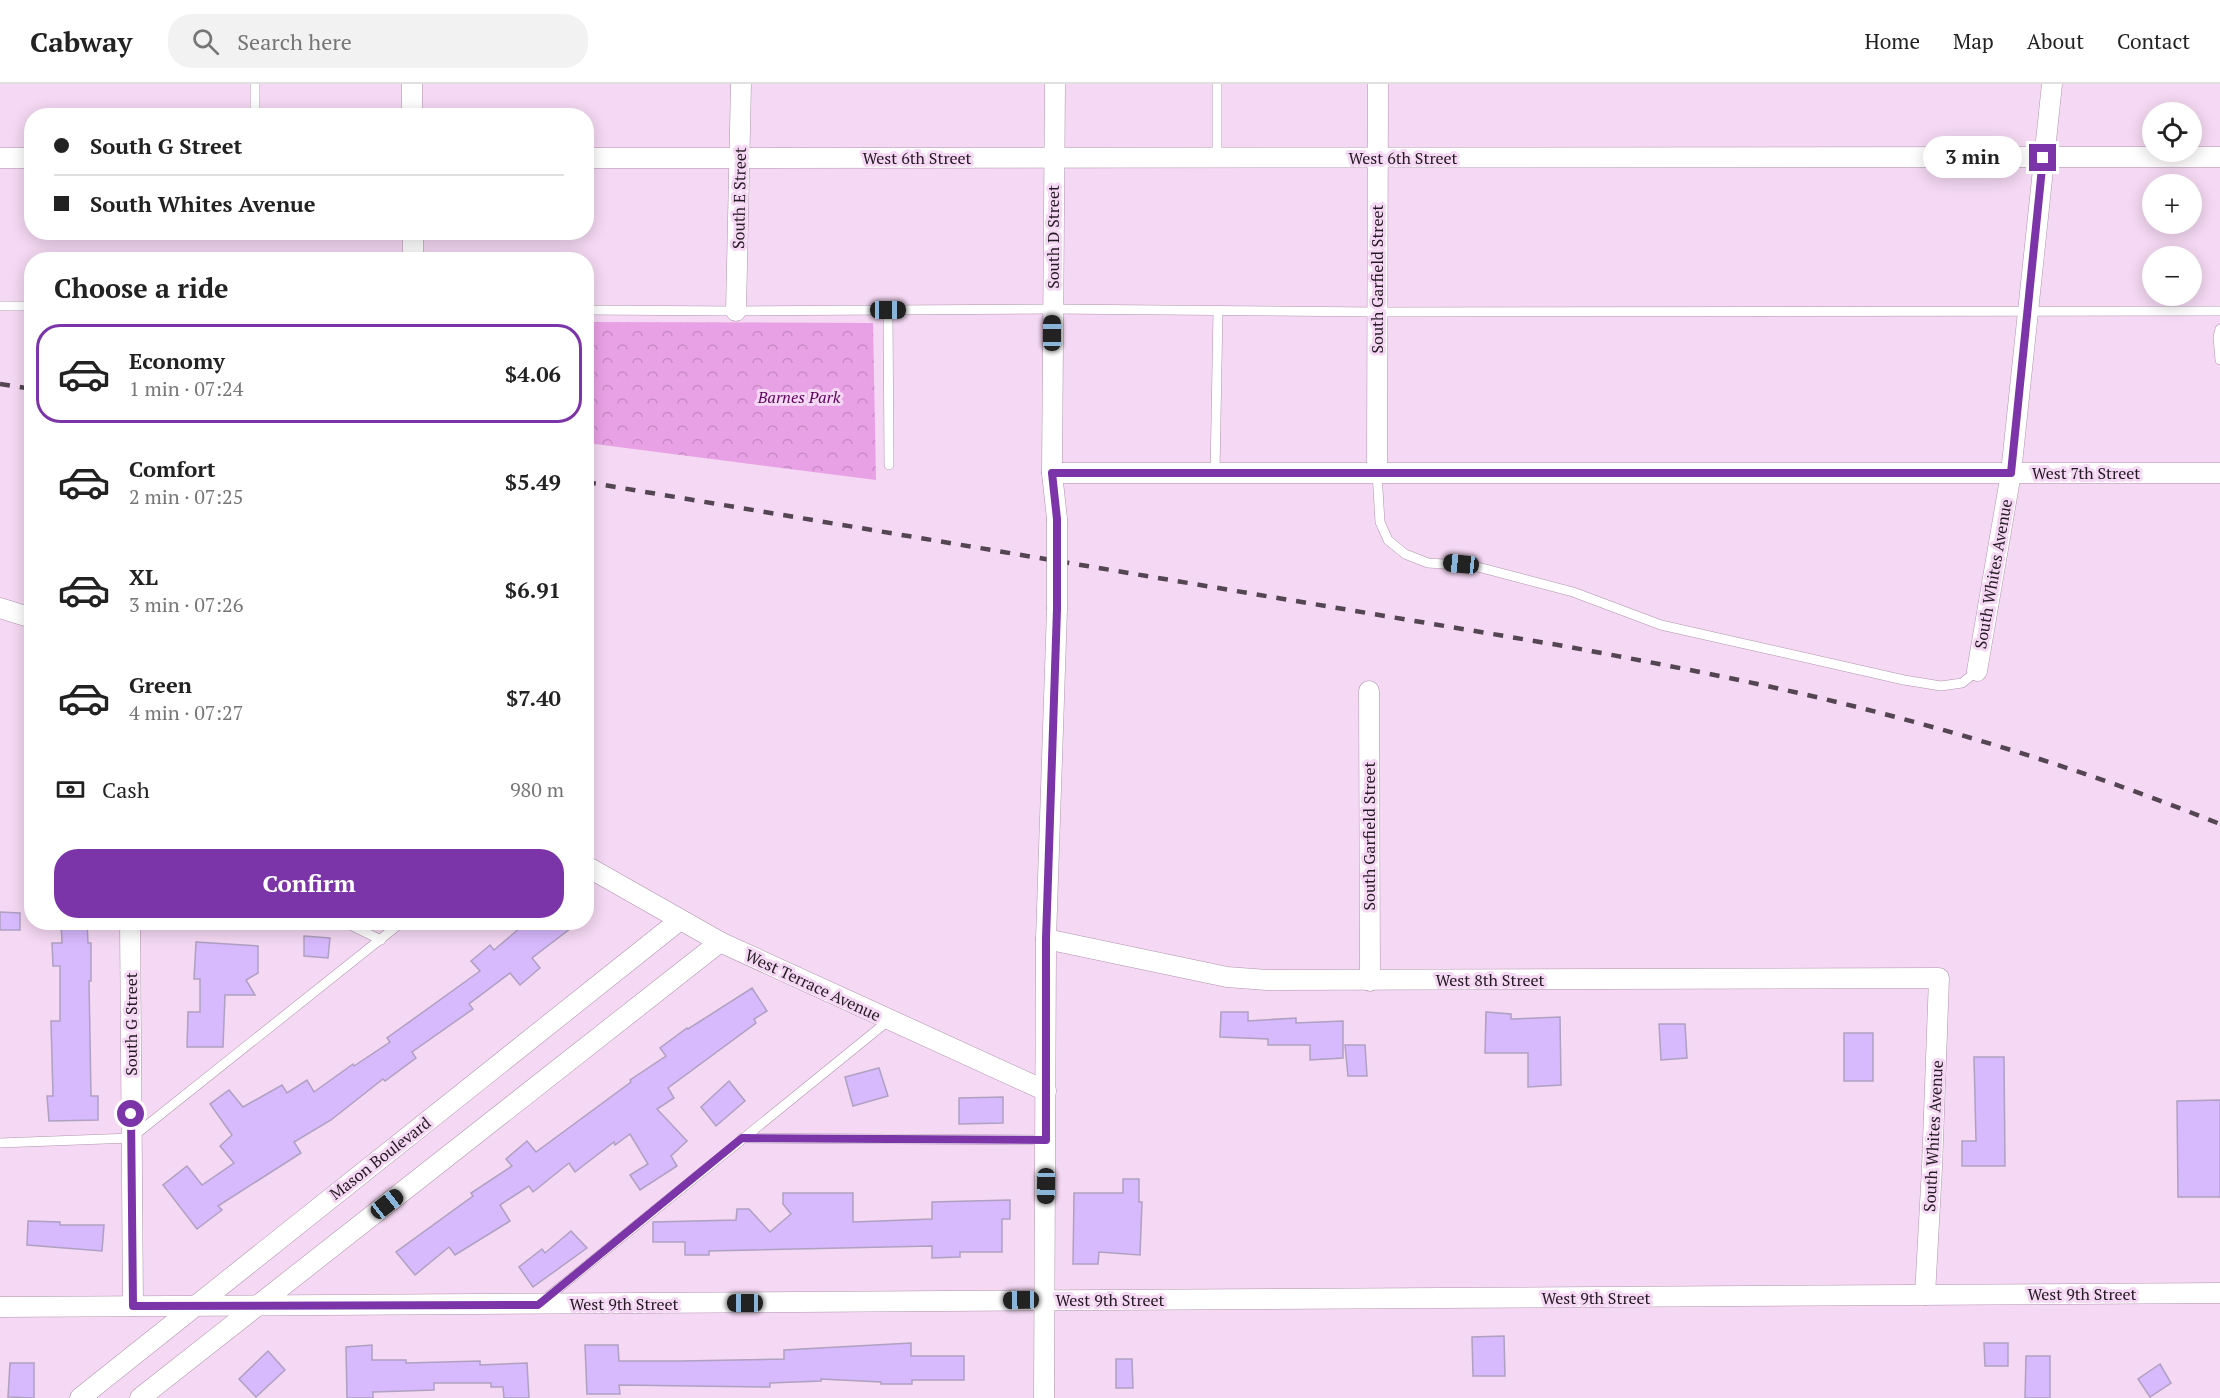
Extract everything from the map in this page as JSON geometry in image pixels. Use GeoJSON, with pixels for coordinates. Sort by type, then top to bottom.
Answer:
{"type":"FeatureCollection","features":[{"type":"Feature","properties":{"kind":"street"},"geometry":{"type":"LineString","coordinates":[[412,84],[412,108]]}},
{"type":"Feature","properties":{"kind":"street","name":"South E Street"},"geometry":{"type":"LineString","coordinates":[[736,311],[741,84]]}},
{"type":"Feature","properties":{"kind":"street","name":"South D Street"},"geometry":{"type":"LineString","coordinates":[[1044,1398],[1046,939],[1057,609],[1057,519],[1052,473],[1055,84]]}},
{"type":"Feature","properties":{"kind":"street","name":"South Garfield Street"},"geometry":{"type":"LineString","coordinates":[[1377,473],[1378,84]]}},
{"type":"Feature","properties":{"kind":"street","name":"South Whites Avenue"},"geometry":{"type":"LineString","coordinates":[[1977,671],[2011,473],[2052,84]]}},
{"type":"Feature","properties":{"kind":"street"},"geometry":{"type":"LineString","coordinates":[[0,158],[24,158]]}},
{"type":"Feature","properties":{"kind":"street","name":"West 6th Street"},"geometry":{"type":"LineString","coordinates":[[594,158],[2220,158]]}},
{"type":"Feature","properties":{"kind":"street","name":"West 7th Street"},"geometry":{"type":"LineString","coordinates":[[1052,473],[2220,473]]}},
{"type":"Feature","properties":{"kind":"street"},"geometry":{"type":"LineString","coordinates":[[0,608],[24,616]]}},
{"type":"Feature","properties":{"kind":"street","name":"South Garfield Street"},"geometry":{"type":"LineString","coordinates":[[1369,691],[1370,981]]}},
{"type":"Feature","properties":{"kind":"street","name":"West Terrace Avenue"},"geometry":{"type":"LineString","coordinates":[[594,871],[720,942],[888,1021],[1046,1091]]}},
{"type":"Feature","properties":{"kind":"street","name":"Mason Boulevard"},"geometry":{"type":"LineString","coordinates":[[80,1398],[680,920]]}},
{"type":"Feature","properties":{"kind":"street","name":"South G Street"},"geometry":{"type":"LineString","coordinates":[[130,930],[133,1306]]}},
{"type":"Feature","properties":{"kind":"street","name":"West 8th Street"},"geometry":{"type":"LineString","coordinates":[[1046,939],[1227,977],[1267,980],[1939,978]]}},
{"type":"Feature","properties":{"kind":"street"},"geometry":{"type":"LineString","coordinates":[[140,1398],[720,942]]}},
{"type":"Feature","properties":{"kind":"street","name":"South Whites Avenue"},"geometry":{"type":"LineString","coordinates":[[1925,1295],[1939,978]]}},
{"type":"Feature","properties":{"kind":"street","name":"West 9th Street"},"geometry":{"type":"LineString","coordinates":[[0,1307],[2220,1293]]}},
{"type":"Feature","properties":{"kind":"lane"},"geometry":{"type":"LineString","coordinates":[[255,84],[255,108]]}},
{"type":"Feature","properties":{"kind":"lane"},"geometry":{"type":"LineString","coordinates":[[1217,84],[1217,158]]}},
{"type":"Feature","properties":{"kind":"lane"},"geometry":{"type":"LineString","coordinates":[[0,306],[24,306]]}},
{"type":"Feature","properties":{"kind":"lane"},"geometry":{"type":"LineString","coordinates":[[594,310],[2220,312]]}},
{"type":"Feature","properties":{"kind":"lane"},"geometry":{"type":"LineString","coordinates":[[888,310],[889,465]]}},
{"type":"Feature","properties":{"kind":"lane"},"geometry":{"type":"LineString","coordinates":[[1215,473],[1218,311]]}},
{"type":"Feature","properties":{"kind":"lane"},"geometry":{"type":"LineString","coordinates":[[2220,329],[2220,360]]}},
{"type":"Feature","properties":{"kind":"lane"},"geometry":{"type":"LineString","coordinates":[[1377,473],[1380,522],[1388,540],[1405,554],[1428,563],[1474,566],[1572,592],[1661,626],[1905,680],[1941,686],[1962,683],[1977,671]]}},
{"type":"Feature","properties":{"kind":"lane"},"geometry":{"type":"LineString","coordinates":[[360,930],[381,940]]}},
{"type":"Feature","properties":{"kind":"lane"},"geometry":{"type":"LineString","coordinates":[[0,1143],[131,1138],[393,930]]}},
{"type":"Feature","properties":{"kind":"lane"},"geometry":{"type":"LineString","coordinates":[[538,1305],[888,1021]]}},
{"type":"Feature","properties":{"kind":"lane"},"geometry":{"type":"LineString","coordinates":[[742,1138],[1046,1140]]}},
{"type":"Feature","properties":{"kind":"green space","name":"Barnes Park"},"geometry":{"type":"Polygon","coordinates":[[[594,322],[873,323],[876,480],[594,444],[594,322]]]}},
{"type":"Feature","properties":{"kind":"building"},"geometry":{"type":"Polygon","coordinates":[[[0,912],[20,913],[20,930],[0,930],[0,912]]]}},
{"type":"Feature","properties":{"kind":"building"},"geometry":{"type":"Polygon","coordinates":[[[61,930],[87,930],[88,943],[91,943],[91,981],[89,981],[91,1096],[98,1096],[98,1120],[49,1121],[47,1096],[53,1096],[51,1021],[60,1021],[60,966],[53,966],[52,943],[62,943],[61,930]]]}},
{"type":"Feature","properties":{"kind":"building"},"geometry":{"type":"Polygon","coordinates":[[[518,930],[569,930],[532,958],[540,968],[520,985],[510,973],[469,1004],[473,1009],[412,1052],[416,1058],[385,1081],[383,1079],[331,1120],[294,1142],[301,1153],[218,1206],[222,1210],[197,1229],[163,1185],[187,1166],[202,1185],[234,1163],[220,1146],[232,1135],[210,1104],[229,1090],[243,1107],[282,1085],[287,1093],[307,1080],[314,1092],[353,1064],[354,1066],[390,1042],[387,1038],[480,971],[471,961],[490,945],[494,950],[518,930]]]}},
{"type":"Feature","properties":{"kind":"building"},"geometry":{"type":"Polygon","coordinates":[[[304,936],[330,938],[328,958],[304,956],[304,936]]]}},
{"type":"Feature","properties":{"kind":"building"},"geometry":{"type":"Polygon","coordinates":[[[196,942],[258,946],[258,973],[246,980],[255,995],[225,995],[223,1047],[187,1047],[188,1012],[200,1012],[200,979],[194,979],[196,942]]]}},
{"type":"Feature","properties":{"kind":"building"},"geometry":{"type":"Polygon","coordinates":[[[752,988],[767,1011],[754,1019],[756,1023],[668,1088],[674,1098],[657,1109],[687,1141],[671,1156],[677,1166],[640,1190],[630,1175],[648,1164],[630,1134],[615,1145],[614,1142],[575,1172],[569,1163],[533,1192],[529,1186],[500,1205],[510,1221],[455,1255],[449,1247],[415,1275],[396,1252],[473,1196],[471,1193],[512,1166],[506,1159],[527,1141],[536,1152],[631,1082],[630,1080],[666,1056],[660,1048],[687,1028],[752,988]]]}},
{"type":"Feature","properties":{"kind":"building"},"geometry":{"type":"Polygon","coordinates":[[[1221,1012],[1248,1012],[1248,1021],[1296,1018],[1296,1023],[1343,1021],[1343,1058],[1310,1060],[1310,1045],[1268,1045],[1268,1039],[1220,1037],[1221,1012]]]}},
{"type":"Feature","properties":{"kind":"building"},"geometry":{"type":"Polygon","coordinates":[[[1486,1012],[1511,1014],[1511,1019],[1560,1017],[1561,1085],[1528,1087],[1528,1053],[1485,1053],[1486,1012]]]}},
{"type":"Feature","properties":{"kind":"building"},"geometry":{"type":"Polygon","coordinates":[[[1659,1024],[1685,1024],[1687,1058],[1661,1060],[1659,1024]]]}},
{"type":"Feature","properties":{"kind":"building"},"geometry":{"type":"Polygon","coordinates":[[[1844,1033],[1873,1033],[1873,1081],[1844,1081],[1844,1033]]]}},
{"type":"Feature","properties":{"kind":"building"},"geometry":{"type":"Polygon","coordinates":[[[1345,1045],[1365,1045],[1367,1076],[1348,1076],[1345,1045]]]}},
{"type":"Feature","properties":{"kind":"building"},"geometry":{"type":"Polygon","coordinates":[[[1974,1057],[2004,1057],[2005,1166],[1962,1166],[1962,1141],[1976,1141],[1974,1057]]]}},
{"type":"Feature","properties":{"kind":"building"},"geometry":{"type":"Polygon","coordinates":[[[879,1068],[888,1096],[853,1106],[845,1077],[879,1068]]]}},
{"type":"Feature","properties":{"kind":"building"},"geometry":{"type":"Polygon","coordinates":[[[729,1081],[745,1101],[716,1126],[701,1107],[729,1081]]]}},
{"type":"Feature","properties":{"kind":"building"},"geometry":{"type":"Polygon","coordinates":[[[1003,1097],[1003,1123],[959,1124],[959,1098],[1003,1097]]]}},
{"type":"Feature","properties":{"kind":"building"},"geometry":{"type":"Polygon","coordinates":[[[2220,1100],[2220,1197],[2178,1197],[2177,1101],[2220,1100]]]}},
{"type":"Feature","properties":{"kind":"building"},"geometry":{"type":"Polygon","coordinates":[[[1123,1179],[1139,1179],[1139,1202],[1142,1202],[1140,1255],[1099,1252],[1098,1264],[1073,1264],[1074,1193],[1123,1193],[1123,1179]]]}},
{"type":"Feature","properties":{"kind":"building"},"geometry":{"type":"Polygon","coordinates":[[[783,1193],[853,1193],[853,1222],[932,1219],[932,1202],[1010,1200],[1010,1219],[1002,1219],[1002,1252],[960,1252],[960,1257],[932,1258],[932,1246],[709,1251],[709,1255],[685,1255],[685,1242],[653,1242],[653,1222],[736,1220],[737,1209],[749,1209],[770,1232],[791,1214],[783,1204],[783,1193]]]}},
{"type":"Feature","properties":{"kind":"building"},"geometry":{"type":"Polygon","coordinates":[[[28,1221],[60,1222],[60,1225],[104,1225],[102,1251],[27,1245],[28,1221]]]}},
{"type":"Feature","properties":{"kind":"building"},"geometry":{"type":"Polygon","coordinates":[[[571,1231],[587,1248],[533,1287],[519,1267],[542,1249],[545,1253],[571,1231]]]}},
{"type":"Feature","properties":{"kind":"building"},"geometry":{"type":"Polygon","coordinates":[[[1504,1336],[1505,1376],[1473,1376],[1472,1337],[1504,1336]]]}},
{"type":"Feature","properties":{"kind":"building"},"geometry":{"type":"Polygon","coordinates":[[[911,1343],[911,1356],[964,1356],[964,1380],[912,1380],[912,1384],[881,1384],[881,1382],[821,1379],[821,1381],[770,1383],[770,1387],[619,1385],[620,1394],[587,1394],[585,1345],[618,1345],[619,1361],[682,1361],[784,1359],[784,1350],[911,1343]]]}},
{"type":"Feature","properties":{"kind":"building"},"geometry":{"type":"Polygon","coordinates":[[[1984,1343],[2008,1343],[2008,1366],[1985,1366],[1984,1343]]]}},
{"type":"Feature","properties":{"kind":"building"},"geometry":{"type":"Polygon","coordinates":[[[372,1345],[372,1360],[406,1360],[406,1363],[480,1361],[480,1365],[527,1363],[529,1398],[504,1398],[503,1387],[491,1387],[491,1383],[434,1383],[434,1390],[373,1392],[373,1398],[347,1398],[346,1347],[372,1345]]]}},
{"type":"Feature","properties":{"kind":"building"},"geometry":{"type":"Polygon","coordinates":[[[268,1351],[285,1370],[256,1397],[239,1379],[268,1351]]]}},
{"type":"Feature","properties":{"kind":"building"},"geometry":{"type":"Polygon","coordinates":[[[2026,1356],[2050,1356],[2050,1398],[2025,1398],[2026,1356]]]}},
{"type":"Feature","properties":{"kind":"building"},"geometry":{"type":"Polygon","coordinates":[[[1116,1359],[1132,1359],[1133,1388],[1116,1388],[1116,1359]]]}},
{"type":"Feature","properties":{"kind":"building"},"geometry":{"type":"Polygon","coordinates":[[[10,1363],[34,1363],[34,1398],[8,1397],[10,1363]]]}},
{"type":"Feature","properties":{"kind":"building"},"geometry":{"type":"Polygon","coordinates":[[[2160,1364],[2171,1383],[2150,1397],[2138,1379],[2160,1364]]]}},
{"type":"Feature","properties":{"kind":"railway"},"geometry":{"type":"LineString","coordinates":[[0,384],[24,388]]}},
{"type":"Feature","properties":{"kind":"railway"},"geometry":{"type":"LineString","coordinates":[[594,483],[1564,646],[1745,681],[1853,706],[1992,744],[2130,790],[2220,824]]}},
{"type":"Feature","properties":{"kind":"route"},"geometry":{"type":"LineString","coordinates":[[131,1114],[133,1306],[538,1305],[742,1138],[1046,1140],[1046,939],[1057,609],[1057,519],[1052,473],[2011,473],[2043,158]]}}]}
